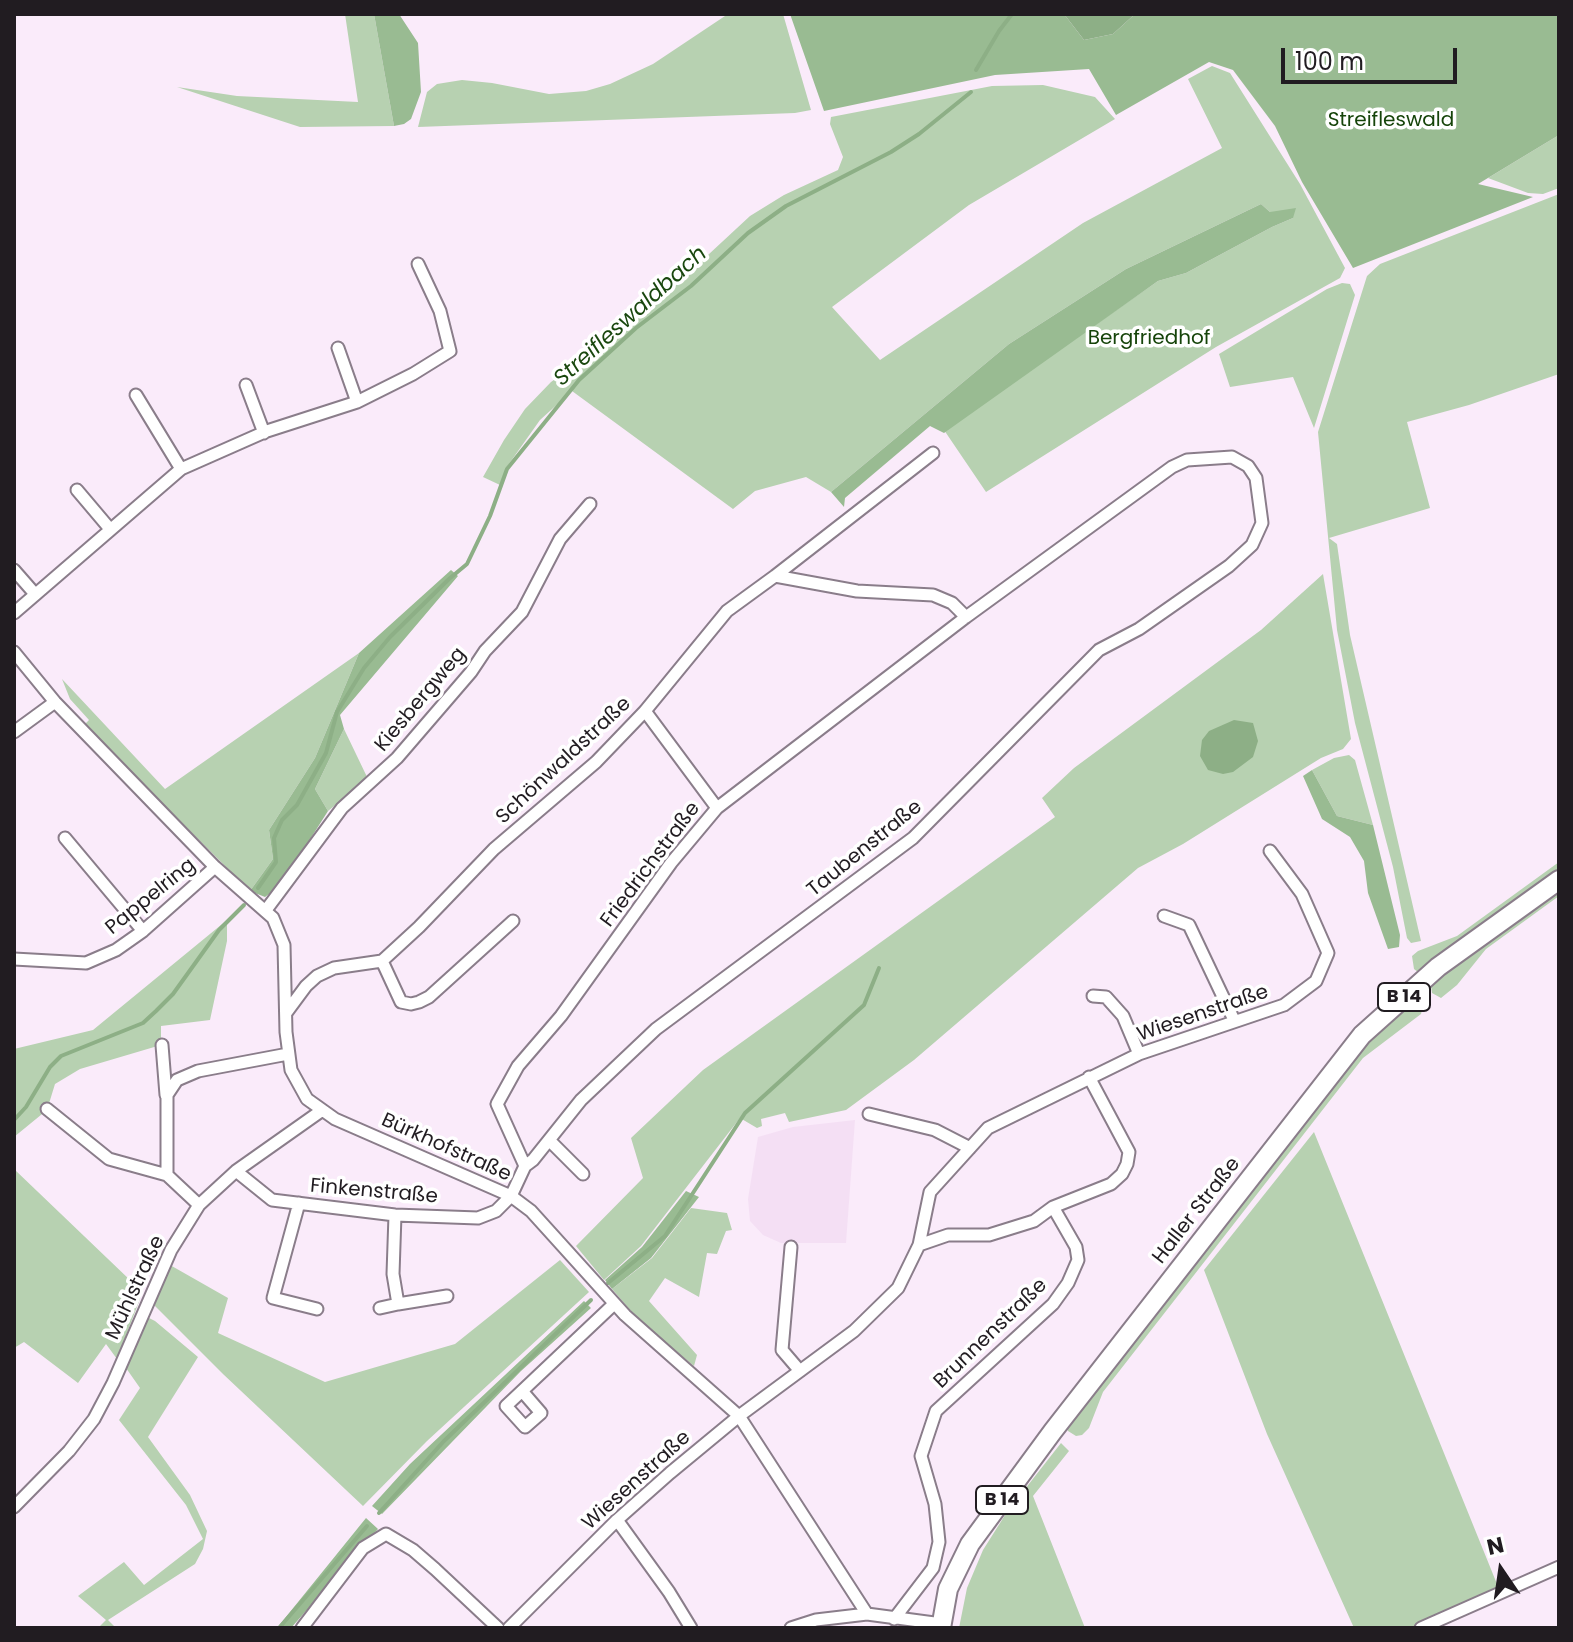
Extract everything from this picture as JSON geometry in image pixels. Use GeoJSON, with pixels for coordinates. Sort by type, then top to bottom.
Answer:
{"type":"FeatureCollection","features":[{"type":"Feature","properties":{"kind":"main road","name":"Haller Straße"},"geometry":{"type":"LineString","coordinates":[[942,1626],[948,1589],[970,1544],[1062,1419],[1362,1035],[1438,967],[1559,880]]}},
{"type":"Feature","properties":{"kind":"street"},"geometry":{"type":"LineString","coordinates":[[14,613],[181,469],[264,433],[357,402],[450,351],[440,311],[418,264]]}},
{"type":"Feature","properties":{"kind":"street"},"geometry":{"type":"LineString","coordinates":[[338,348],[357,402]]}},
{"type":"Feature","properties":{"kind":"street"},"geometry":{"type":"LineString","coordinates":[[246,385],[264,433]]}},
{"type":"Feature","properties":{"kind":"street"},"geometry":{"type":"LineString","coordinates":[[136,395],[181,469]]}},
{"type":"Feature","properties":{"kind":"street","name":"Schönwaldstraße"},"geometry":{"type":"LineString","coordinates":[[382,961],[494,849],[596,762],[645,711],[727,611],[933,453]]}},
{"type":"Feature","properties":{"kind":"street","name":"Friedrichstraße"},"geometry":{"type":"LineString","coordinates":[[525,1166],[497,1104],[518,1066],[561,1016],[671,863],[717,808],[966,617],[1172,467],[1187,460],[1232,457],[1241,461],[1256,478],[1260,495]]}},
{"type":"Feature","properties":{"kind":"street"},"geometry":{"type":"LineString","coordinates":[[77,490],[110,529]]}},
{"type":"Feature","properties":{"kind":"street","name":"Taubenstraße"},"geometry":{"type":"LineString","coordinates":[[511,1196],[525,1166],[581,1100],[656,1029],[913,838],[1099,650],[1139,629],[1229,566],[1252,545],[1262,523],[1260,495]]}},
{"type":"Feature","properties":{"kind":"street","name":"Kiesbergweg"},"geometry":{"type":"LineString","coordinates":[[266,910],[342,808],[397,758],[471,672],[485,651],[522,612],[560,539],[590,504]]}},
{"type":"Feature","properties":{"kind":"street"},"geometry":{"type":"LineString","coordinates":[[14,570],[35,594]]}},
{"type":"Feature","properties":{"kind":"street"},"geometry":{"type":"LineString","coordinates":[[775,576],[857,591],[944,597],[966,617]]}},
{"type":"Feature","properties":{"kind":"street","name":"Bürkhofstraße"},"geometry":{"type":"LineString","coordinates":[[14,652],[55,702],[215,867],[266,910],[282,935],[288,1054],[298,1085],[307,1099],[321,1111],[511,1196],[531,1211],[614,1304],[739,1416],[867,1614]]}},
{"type":"Feature","properties":{"kind":"street"},"geometry":{"type":"LineString","coordinates":[[14,732],[55,702]]}},
{"type":"Feature","properties":{"kind":"street"},"geometry":{"type":"LineString","coordinates":[[645,711],[717,808]]}},
{"type":"Feature","properties":{"kind":"street"},"geometry":{"type":"LineString","coordinates":[[65,838],[143,931]]}},
{"type":"Feature","properties":{"kind":"street","name":"Wiesenstraße"},"geometry":{"type":"LineString","coordinates":[[509,1628],[617,1520],[739,1416],[854,1331],[898,1288],[919,1245],[930,1192],[988,1128],[1139,1054],[1284,1005],[1316,981],[1328,953],[1302,894],[1270,851]]}},
{"type":"Feature","properties":{"kind":"street","name":"Pappelring"},"geometry":{"type":"LineString","coordinates":[[14,959],[86,963],[116,950],[143,931],[215,867]]}},
{"type":"Feature","properties":{"kind":"street"},"geometry":{"type":"LineString","coordinates":[[1164,916],[1189,925],[1234,1020]]}},
{"type":"Feature","properties":{"kind":"street"},"geometry":{"type":"LineString","coordinates":[[286,1013],[317,976],[334,968],[382,961],[401,1002],[419,1002],[429,997],[513,921]]}},
{"type":"Feature","properties":{"kind":"street"},"geometry":{"type":"LineString","coordinates":[[1093,996],[1106,997],[1123,1016],[1139,1054]]}},
{"type":"Feature","properties":{"kind":"street"},"geometry":{"type":"LineString","coordinates":[[162,1045],[167,1095],[167,1175]]}},
{"type":"Feature","properties":{"kind":"street"},"geometry":{"type":"LineString","coordinates":[[167,1095],[177,1080],[198,1071],[288,1054]]}},
{"type":"Feature","properties":{"kind":"street"},"geometry":{"type":"LineString","coordinates":[[919,1245],[948,1235],[989,1235],[1034,1221],[1053,1207],[1111,1184],[1122,1174],[1129,1152],[1089,1077]]}},
{"type":"Feature","properties":{"kind":"street"},"geometry":{"type":"LineString","coordinates":[[47,1109],[109,1159],[167,1175],[199,1205]]}},
{"type":"Feature","properties":{"kind":"street","name":"Mühlstraße"},"geometry":{"type":"LineString","coordinates":[[14,1507],[69,1451],[94,1419],[171,1250],[199,1205],[236,1171],[321,1111]]}},
{"type":"Feature","properties":{"kind":"street"},"geometry":{"type":"LineString","coordinates":[[869,1114],[935,1130],[970,1148]]}},
{"type":"Feature","properties":{"kind":"street"},"geometry":{"type":"LineString","coordinates":[[549,1140],[583,1174]]}},
{"type":"Feature","properties":{"kind":"street","name":"Finkenstraße"},"geometry":{"type":"LineString","coordinates":[[236,1171],[272,1200],[395,1215],[478,1218],[496,1211],[511,1196]]}},
{"type":"Feature","properties":{"kind":"street"},"geometry":{"type":"LineString","coordinates":[[299,1203],[273,1298],[317,1309]]}},
{"type":"Feature","properties":{"kind":"street","name":"Brunnenstraße"},"geometry":{"type":"LineString","coordinates":[[894,1619],[933,1568],[939,1542],[935,1504],[921,1456],[936,1411],[1053,1304],[1068,1283],[1078,1260],[1076,1247],[1053,1207]]}},
{"type":"Feature","properties":{"kind":"street"},"geometry":{"type":"LineString","coordinates":[[395,1215],[393,1274],[398,1304]]}},
{"type":"Feature","properties":{"kind":"street"},"geometry":{"type":"LineString","coordinates":[[791,1247],[782,1350],[800,1371]]}},
{"type":"Feature","properties":{"kind":"street"},"geometry":{"type":"LineString","coordinates":[[380,1308],[447,1296]]}},
{"type":"Feature","properties":{"kind":"street"},"geometry":{"type":"LineString","coordinates":[[522,1391],[614,1304]]}},
{"type":"Feature","properties":{"kind":"street"},"geometry":{"type":"LineString","coordinates":[[617,1520],[691,1628]]}},
{"type":"Feature","properties":{"kind":"street"},"geometry":{"type":"LineString","coordinates":[[302,1628],[363,1548],[386,1534],[413,1550],[498,1628]]}},
{"type":"Feature","properties":{"kind":"street"},"geometry":{"type":"LineString","coordinates":[[1421,1628],[1559,1567]]}},
{"type":"Feature","properties":{"kind":"street"},"geometry":{"type":"LineString","coordinates":[[791,1628],[816,1620],[867,1614],[942,1626]]}},
{"type":"Feature","properties":{"kind":"shaded area"},"geometry":{"type":"Polygon","coordinates":[[[1064,14],[1135,14],[1113,34],[1084,40],[1064,14]]]}},
{"type":"Feature","properties":{"kind":"shaded area"},"geometry":{"type":"Polygon","coordinates":[[[1234,720],[1253,723],[1258,741],[1253,757],[1233,772],[1223,774],[1208,770],[1200,756],[1202,740],[1209,731],[1234,720]]]}},
{"type":"Feature","properties":{"kind":"shaded area"},"geometry":{"type":"Polygon","coordinates":[[[855,1120],[846,1243],[781,1243],[763,1235],[750,1221],[748,1199],[758,1137],[793,1127],[855,1120]]]}},
{"type":"Feature","properties":{"kind":"green space"},"geometry":{"type":"Polygon","coordinates":[[[345,14],[374,14],[394,126],[300,127],[177,87],[237,96],[358,102],[345,14]]]}},
{"type":"Feature","properties":{"kind":"green space"},"geometry":{"type":"Polygon","coordinates":[[[374,14],[399,14],[418,43],[421,92],[411,119],[404,124],[394,126],[374,14]]]}},
{"type":"Feature","properties":{"kind":"green space"},"geometry":{"type":"Polygon","coordinates":[[[728,14],[783,14],[811,110],[418,127],[427,92],[437,84],[462,80],[549,94],[586,91],[610,84],[653,64],[728,14]]]}},
{"type":"Feature","properties":{"kind":"green space","name":"Streifleswald"},"geometry":{"type":"Polygon","coordinates":[[[790,14],[1064,14],[1084,40],[1113,34],[1135,14],[1559,14],[1559,135],[1478,184],[1533,197],[1353,268],[1302,182],[1275,126],[1233,70],[1209,62],[1116,115],[1089,69],[995,75],[824,111],[790,14]]]}},
{"type":"Feature","properties":{"kind":"green space","name":"Bergfriedhof"},"geometry":{"type":"Polygon","coordinates":[[[1212,66],[1230,73],[1300,184],[1345,268],[1340,278],[1216,347],[986,492],[944,430],[1158,281],[1186,273],[1293,218],[1270,212],[1261,204],[1126,269],[1009,344],[831,492],[806,477],[755,491],[733,509],[572,391],[540,420],[506,468],[500,485],[483,477],[525,409],[551,382],[653,306],[750,216],[784,195],[838,170],[843,157],[830,124],[831,117],[992,86],[1043,85],[1095,97],[1115,119],[969,205],[832,307],[880,360],[1083,223],[1222,148],[1188,79],[1212,66]]]}},
{"type":"Feature","properties":{"kind":"green space"},"geometry":{"type":"Polygon","coordinates":[[[1559,135],[1559,188],[1543,194],[1528,193],[1488,178],[1559,135]]]}},
{"type":"Feature","properties":{"kind":"green space"},"geometry":{"type":"Polygon","coordinates":[[[1559,194],[1559,374],[1469,405],[1407,422],[1430,508],[1329,538],[1337,544],[1350,635],[1421,941],[1411,943],[1407,938],[1393,867],[1355,723],[1337,630],[1318,432],[1367,276],[1380,264],[1559,194]]]}},
{"type":"Feature","properties":{"kind":"green space"},"geometry":{"type":"Polygon","coordinates":[[[1261,204],[1270,212],[1296,208],[1293,218],[1186,273],[1158,281],[944,433],[930,426],[845,498],[844,507],[831,492],[1009,344],[1126,269],[1261,204]]]}},
{"type":"Feature","properties":{"kind":"green space"},"geometry":{"type":"Polygon","coordinates":[[[1342,283],[1350,284],[1355,295],[1314,428],[1293,377],[1230,387],[1219,354],[1342,283]]]}},
{"type":"Feature","properties":{"kind":"green space"},"geometry":{"type":"Polygon","coordinates":[[[451,570],[458,576],[340,715],[344,729],[315,789],[328,811],[288,874],[273,891],[265,897],[250,891],[273,859],[269,830],[315,758],[359,653],[451,570]]]}},
{"type":"Feature","properties":{"kind":"green space"},"geometry":{"type":"Polygon","coordinates":[[[1323,574],[1351,739],[1343,749],[1321,758],[1183,844],[1138,868],[914,1060],[846,1110],[789,1122],[785,1113],[761,1119],[762,1126],[757,1128],[740,1118],[641,1246],[604,1280],[576,1246],[643,1178],[631,1138],[703,1070],[1055,817],[1042,798],[1074,768],[1261,630],[1323,574]]]}},
{"type":"Feature","properties":{"kind":"green space"},"geometry":{"type":"Polygon","coordinates":[[[359,653],[315,758],[269,830],[273,859],[250,891],[84,725],[89,720],[70,699],[62,679],[165,789],[359,653]]]}},
{"type":"Feature","properties":{"kind":"green space"},"geometry":{"type":"Polygon","coordinates":[[[344,729],[368,779],[328,811],[315,789],[344,729]]]}},
{"type":"Feature","properties":{"kind":"green space"},"geometry":{"type":"Polygon","coordinates":[[[1349,755],[1355,760],[1373,825],[1337,816],[1312,770],[1334,758],[1349,755]]]}},
{"type":"Feature","properties":{"kind":"green space"},"geometry":{"type":"Polygon","coordinates":[[[1312,770],[1337,816],[1373,825],[1400,935],[1399,947],[1388,949],[1368,893],[1364,861],[1350,837],[1322,819],[1303,776],[1312,770]]]}},
{"type":"Feature","properties":{"kind":"green space"},"geometry":{"type":"Polygon","coordinates":[[[1559,862],[1559,869],[1419,973],[1414,969],[1412,956],[1418,951],[1457,936],[1559,862]]]}},
{"type":"Feature","properties":{"kind":"green space"},"geometry":{"type":"Polygon","coordinates":[[[1559,890],[1559,896],[1486,949],[1457,985],[1441,998],[1432,993],[1431,985],[1440,977],[1559,890]]]}},
{"type":"Feature","properties":{"kind":"green space"},"geometry":{"type":"Polygon","coordinates":[[[227,920],[227,941],[210,1020],[161,1026],[161,1045],[80,1069],[55,1084],[47,1110],[14,1137],[14,1049],[93,1030],[227,920]]]}},
{"type":"Feature","properties":{"kind":"green space"},"geometry":{"type":"Polygon","coordinates":[[[1411,998],[1420,999],[1423,1006],[1421,1014],[1363,1058],[1103,1392],[1089,1428],[1076,1436],[1068,1431],[1065,1424],[1359,1051],[1411,998]]]}},
{"type":"Feature","properties":{"kind":"green space"},"geometry":{"type":"Polygon","coordinates":[[[1314,1132],[1499,1589],[1409,1628],[1354,1628],[1267,1434],[1204,1270],[1314,1132]]]}},
{"type":"Feature","properties":{"kind":"green space"},"geometry":{"type":"Polygon","coordinates":[[[14,1169],[131,1281],[140,1299],[117,1359],[106,1344],[78,1383],[24,1342],[14,1348],[14,1169]]]}},
{"type":"Feature","properties":{"kind":"green space"},"geometry":{"type":"Polygon","coordinates":[[[686,1191],[699,1197],[651,1258],[612,1289],[605,1280],[642,1247],[686,1191]]]}},
{"type":"Feature","properties":{"kind":"green space"},"geometry":{"type":"Polygon","coordinates":[[[691,1208],[727,1213],[732,1230],[726,1231],[717,1254],[707,1253],[699,1297],[665,1278],[649,1301],[697,1355],[694,1366],[642,1324],[612,1289],[652,1258],[691,1208]]]}},
{"type":"Feature","properties":{"kind":"green space"},"geometry":{"type":"Polygon","coordinates":[[[560,1260],[589,1292],[427,1441],[363,1506],[153,1304],[170,1265],[228,1298],[218,1333],[325,1382],[455,1344],[560,1260]]]}},
{"type":"Feature","properties":{"kind":"green space"},"geometry":{"type":"Polygon","coordinates":[[[584,1301],[591,1308],[521,1371],[382,1514],[372,1506],[410,1464],[584,1301]]]}},
{"type":"Feature","properties":{"kind":"green space"},"geometry":{"type":"Polygon","coordinates":[[[147,1317],[198,1357],[148,1437],[190,1495],[207,1531],[195,1564],[108,1620],[116,1628],[98,1628],[106,1620],[78,1596],[124,1562],[144,1585],[203,1539],[186,1505],[119,1420],[140,1388],[126,1368],[147,1317]]]}},
{"type":"Feature","properties":{"kind":"green space"},"geometry":{"type":"Polygon","coordinates":[[[1061,1443],[1069,1451],[1033,1496],[1085,1628],[959,1628],[967,1588],[983,1550],[1007,1512],[1061,1443]]]}},
{"type":"Feature","properties":{"kind":"green space"},"geometry":{"type":"Polygon","coordinates":[[[366,1518],[378,1529],[291,1628],[277,1628],[366,1518]]]}},
{"type":"Feature","properties":{"kind":"waterway","name":"Streifleswaldbach"},"geometry":{"type":"LineString","coordinates":[[976,70],[1012,14]]}},
{"type":"Feature","properties":{"kind":"waterway","name":"Streifleswaldbach"},"geometry":{"type":"LineString","coordinates":[[258,888],[276,862],[274,838],[282,820],[297,805],[326,753],[337,712],[364,668],[390,637],[467,564],[490,516],[507,469],[579,380],[636,328],[691,286],[748,233],[786,206],[891,152],[971,92]]}},
{"type":"Feature","properties":{"kind":"waterway"},"geometry":{"type":"LineString","coordinates":[[14,1120],[61,1056],[143,1023],[156,1011],[173,994],[219,930],[244,905]]}},
{"type":"Feature","properties":{"kind":"waterway"},"geometry":{"type":"LineString","coordinates":[[608,1283],[665,1236],[745,1113],[864,1005],[879,968]]}},
{"type":"Feature","properties":{"kind":"waterway"},"geometry":{"type":"LineString","coordinates":[[379,1513],[444,1441],[591,1300]]}},
{"type":"Feature","properties":{"kind":"waterway"},"geometry":{"type":"LineString","coordinates":[[279,1628],[367,1526]]}}]}
